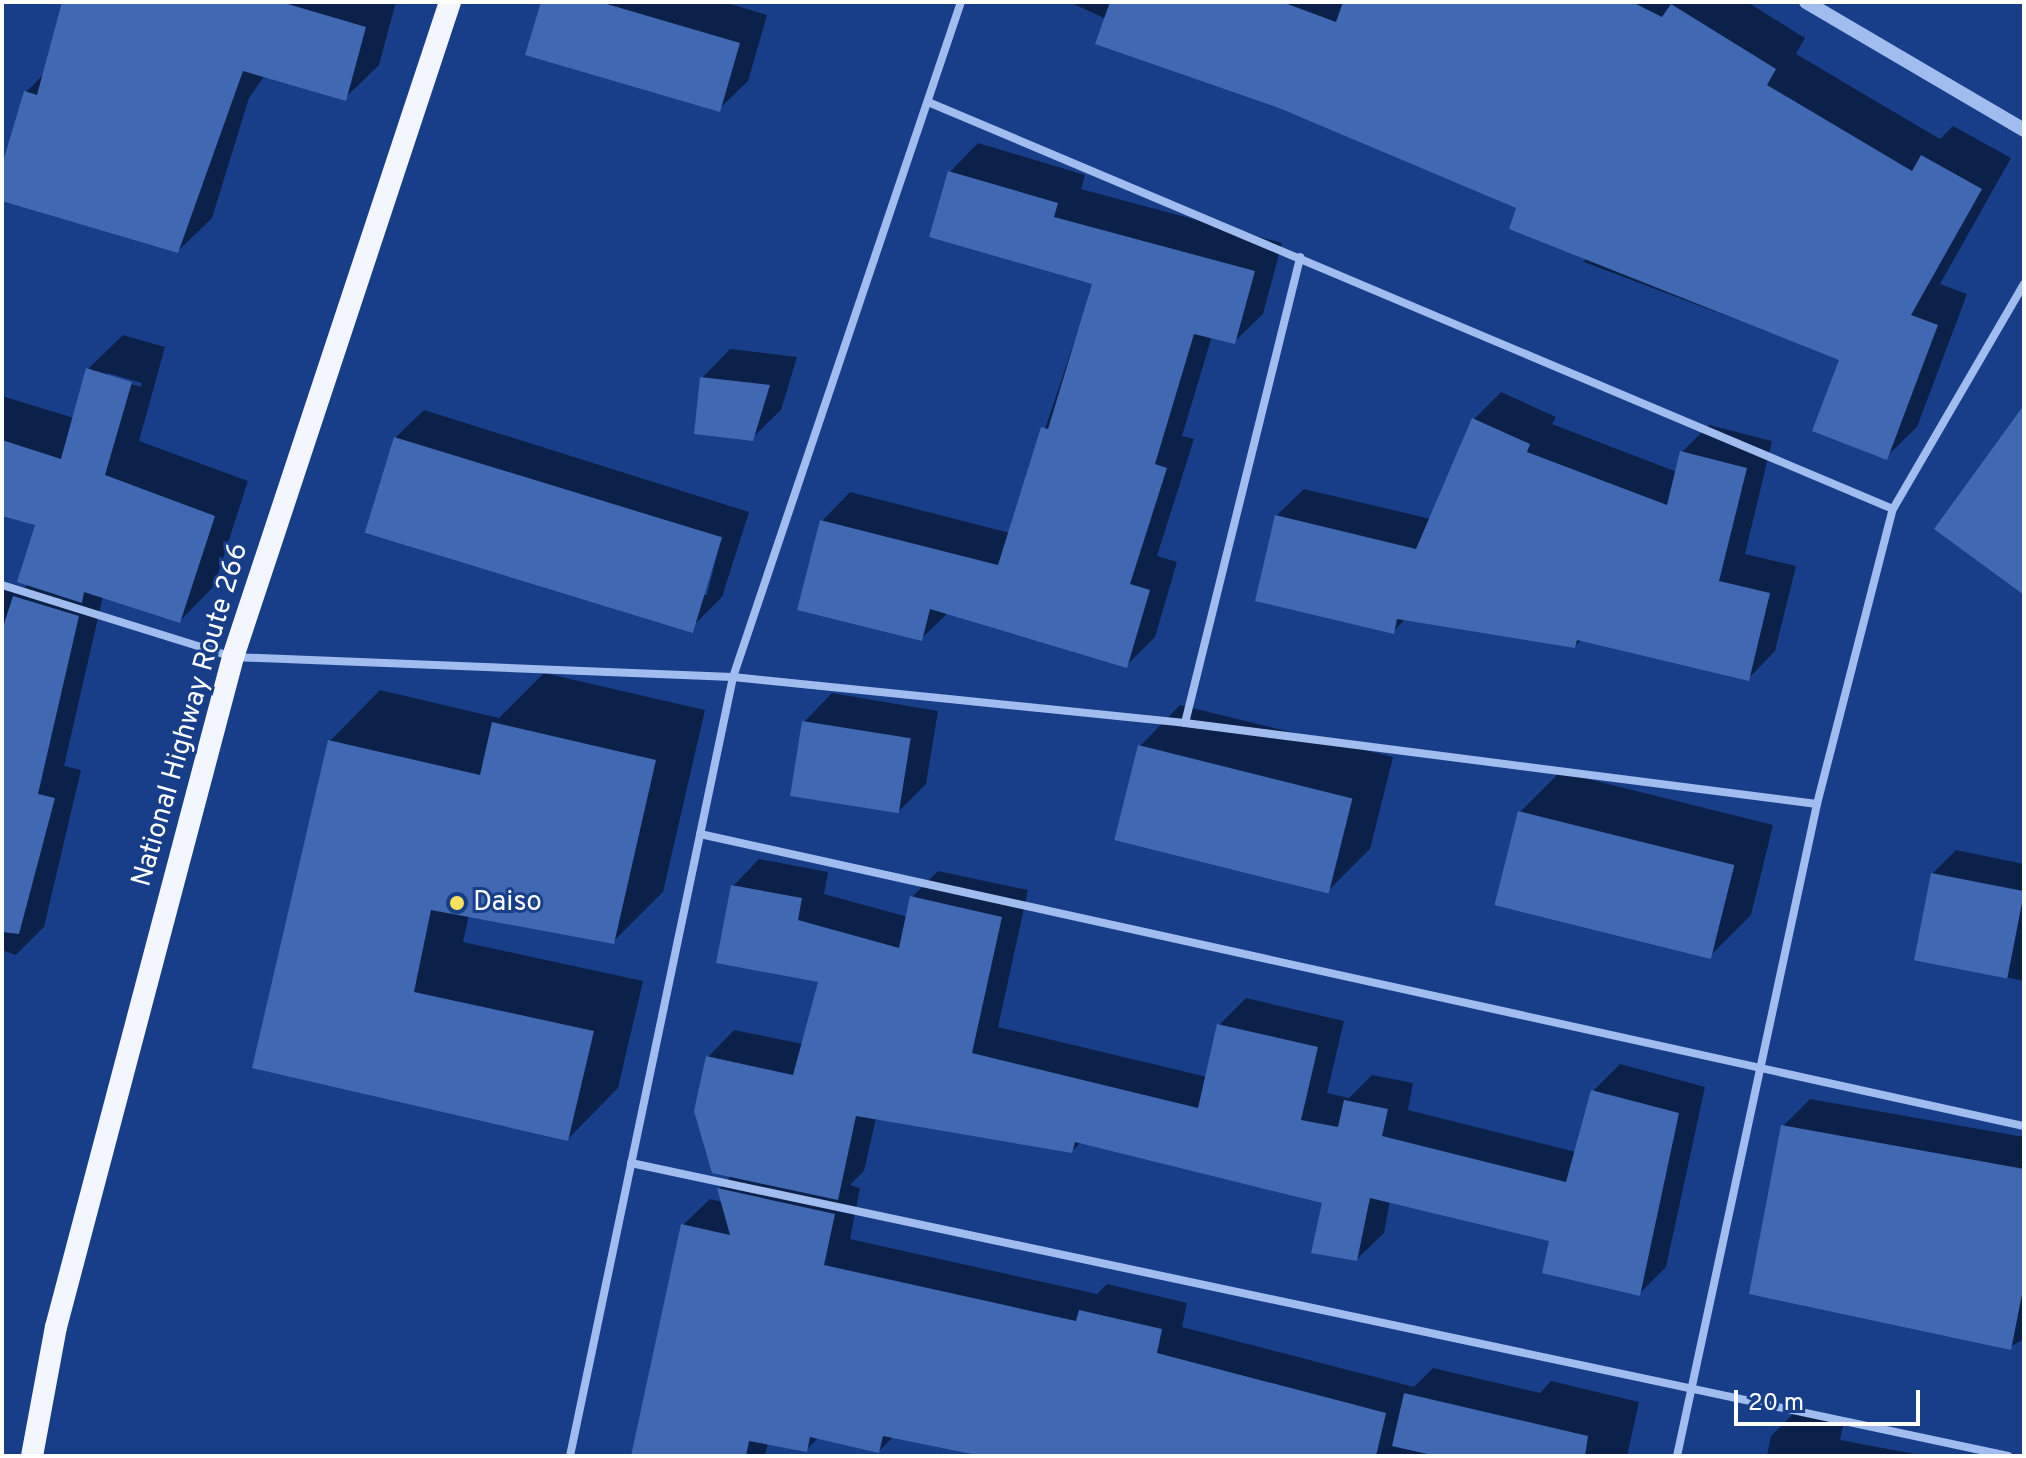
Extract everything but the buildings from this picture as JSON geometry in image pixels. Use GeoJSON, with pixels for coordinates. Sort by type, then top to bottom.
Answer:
{"type":"FeatureCollection","features":[{"type":"Feature","properties":{"kind":"highway","name":"National Highway Route 266"},"geometry":{"type":"LineString","coordinates":[[32,1456],[56,1327],[233,657],[450,2]]}},
{"type":"Feature","properties":{"kind":"street"},"geometry":{"type":"LineString","coordinates":[[570,1456],[733,677],[961,2]]}},
{"type":"Feature","properties":{"kind":"street"},"geometry":{"type":"LineString","coordinates":[[1806,2],[2024,130]]}},
{"type":"Feature","properties":{"kind":"street"},"geometry":{"type":"LineString","coordinates":[[928,102],[1893,509]]}},
{"type":"Feature","properties":{"kind":"street"},"geometry":{"type":"LineString","coordinates":[[1185,723],[1300,257]]}},
{"type":"Feature","properties":{"kind":"street"},"geometry":{"type":"LineString","coordinates":[[1677,1456],[1817,804],[1893,509],[2024,284]]}},
{"type":"Feature","properties":{"kind":"street"},"geometry":{"type":"LineString","coordinates":[[2,585],[233,657],[733,677],[1185,723],[1817,804]]}},
{"type":"Feature","properties":{"kind":"street"},"geometry":{"type":"LineString","coordinates":[[700,834],[2024,1126]]}},
{"type":"Feature","properties":{"kind":"street"},"geometry":{"type":"LineString","coordinates":[[631,1163],[1690,1392],[2008,1456]]}},
{"type":"Feature","properties":{"kind":"place","name":"Daiso"},"geometry":{"type":"Point","coordinates":[457,903]}}]}
